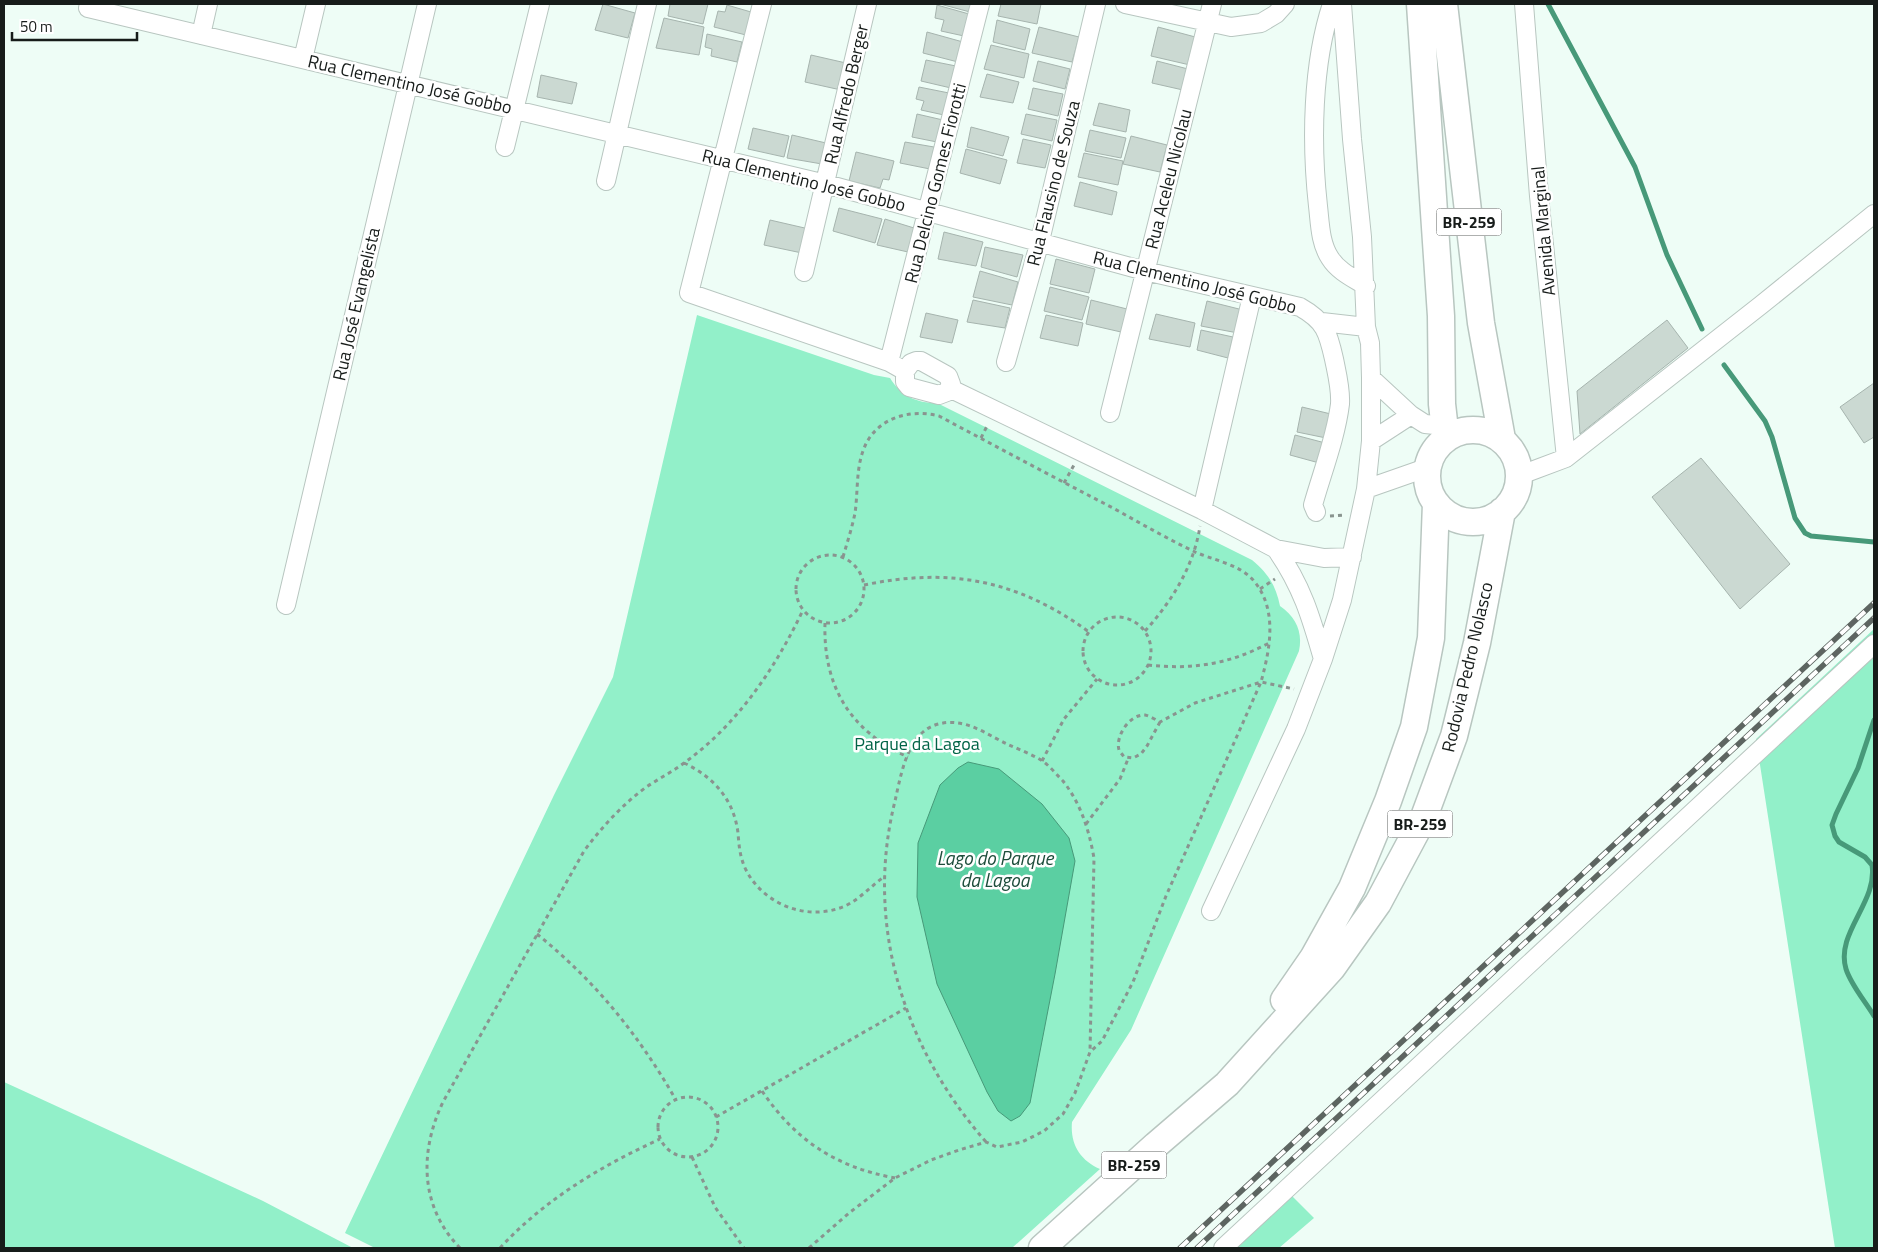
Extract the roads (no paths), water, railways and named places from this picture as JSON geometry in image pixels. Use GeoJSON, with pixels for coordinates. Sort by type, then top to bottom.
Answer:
{"type":"FeatureCollection","features":[{"type":"Feature","properties":{"kind":"highway","name":"BR-259"},"geometry":{"type":"LineString","coordinates":[[1420,4],[1441,316],[1442,404],[1445,433]]}},
{"type":"Feature","properties":{"kind":"highway","name":"BR-259"},"geometry":{"type":"LineString","coordinates":[[1444,4],[1481,323],[1502,439]]}},
{"type":"Feature","properties":{"kind":"highway"},"geometry":{"type":"LineString","coordinates":[[1480,429],[1502,439],[1517,459],[1519,484],[1509,506],[1489,520],[1465,522],[1442,512],[1428,492],[1426,468],[1436,446],[1445,433],[1480,429]]}},
{"type":"Feature","properties":{"kind":"highway","name":"Rodovia Pedro Nolasco"},"geometry":{"type":"LineString","coordinates":[[1227,1084],[1313,958],[1352,888],[1388,801],[1414,727],[1431,638],[1436,503]]}},
{"type":"Feature","properties":{"kind":"highway","name":"Rodovia Pedro Nolasco"},"geometry":{"type":"LineString","coordinates":[[1042,1248],[1156,1144],[1227,1084],[1332,968],[1378,903],[1424,818],[1454,736],[1476,643],[1502,511]]}},
{"type":"Feature","properties":{"kind":"street"},"geometry":{"type":"LineString","coordinates":[[201,35],[208,4]]}},
{"type":"Feature","properties":{"kind":"street"},"geometry":{"type":"LineString","coordinates":[[303,59],[316,4]]}},
{"type":"Feature","properties":{"kind":"street","name":"Rua José Evangelista"},"geometry":{"type":"LineString","coordinates":[[286,605],[427,4]]}},
{"type":"Feature","properties":{"kind":"street"},"geometry":{"type":"LineString","coordinates":[[506,147],[540,4]]}},
{"type":"Feature","properties":{"kind":"street"},"geometry":{"type":"LineString","coordinates":[[606,181],[647,4]]}},
{"type":"Feature","properties":{"kind":"street"},"geometry":{"type":"LineString","coordinates":[[762,4],[689,293],[889,362],[905,371]]}},
{"type":"Feature","properties":{"kind":"street","name":"Rua Alfredo Berger"},"geometry":{"type":"LineString","coordinates":[[804,272],[867,4]]}},
{"type":"Feature","properties":{"kind":"street","name":"Rua Delcino Gomes Fiorotti"},"geometry":{"type":"LineString","coordinates":[[889,362],[980,4]]}},
{"type":"Feature","properties":{"kind":"street","name":"Rua Flausino de Souza"},"geometry":{"type":"LineString","coordinates":[[1006,362],[1040,241],[1096,4]]}},
{"type":"Feature","properties":{"kind":"street"},"geometry":{"type":"LineString","coordinates":[[1125,4],[1232,27],[1261,23],[1276,14],[1285,4]]}},
{"type":"Feature","properties":{"kind":"street","name":"Rua Aceleu Nicolau"},"geometry":{"type":"LineString","coordinates":[[1110,413],[1212,4]]}},
{"type":"Feature","properties":{"kind":"street"},"geometry":{"type":"LineString","coordinates":[[1332,4],[1320,54],[1315,97],[1316,185],[1321,235],[1329,257],[1340,269],[1366,286]]}},
{"type":"Feature","properties":{"kind":"street"},"geometry":{"type":"LineString","coordinates":[[1211,911],[1296,729],[1323,659],[1342,600],[1366,489],[1371,441],[1372,378],[1370,343],[1366,327],[1366,286],[1342,4]]}},
{"type":"Feature","properties":{"kind":"street","name":"Avenida Marginal"},"geometry":{"type":"LineString","coordinates":[[1524,4],[1539,196],[1566,458]]}},
{"type":"Feature","properties":{"kind":"street","name":"Rua Clementino José Gobbo"},"geometry":{"type":"LineString","coordinates":[[89,6],[201,35],[826,184],[1145,271],[1300,307],[1322,322]]}},
{"type":"Feature","properties":{"kind":"street"},"geometry":{"type":"LineString","coordinates":[[1518,476],[1566,458],[1874,214]]}},
{"type":"Feature","properties":{"kind":"street"},"geometry":{"type":"LineString","coordinates":[[1202,510],[1252,296]]}},
{"type":"Feature","properties":{"kind":"street"},"geometry":{"type":"LineString","coordinates":[[1316,512],[1313,504],[1340,403],[1331,348],[1322,322],[1366,327]]}},
{"type":"Feature","properties":{"kind":"street"},"geometry":{"type":"LineString","coordinates":[[921,361],[948,376],[951,384],[947,392],[939,395],[909,387],[906,382],[905,371],[911,363],[921,361]]}},
{"type":"Feature","properties":{"kind":"street"},"geometry":{"type":"LineString","coordinates":[[1372,378],[1411,415],[1445,433]]}},
{"type":"Feature","properties":{"kind":"street"},"geometry":{"type":"LineString","coordinates":[[949,388],[1202,510],[1276,549],[1324,558],[1352,557]]}},
{"type":"Feature","properties":{"kind":"street"},"geometry":{"type":"LineString","coordinates":[[1371,441],[1411,415]]}},
{"type":"Feature","properties":{"kind":"street"},"geometry":{"type":"LineString","coordinates":[[1366,489],[1426,468]]}},
{"type":"Feature","properties":{"kind":"street"},"geometry":{"type":"LineString","coordinates":[[1276,549],[1300,588],[1323,659]]}},
{"type":"Feature","properties":{"kind":"street"},"geometry":{"type":"LineString","coordinates":[[1223,1248],[1874,644]]}},
{"type":"Feature","properties":{"kind":"water","name":"Lago do Parque da Lagoa"},"geometry":{"type":"Polygon","coordinates":[[[968,762],[999,769],[1042,804],[1069,838],[1075,861],[1030,1103],[1020,1116],[1011,1121],[998,1111],[987,1092],[937,984],[917,897],[918,843],[940,785],[958,768],[968,762]]]}},
{"type":"Feature","properties":{"kind":"waterway"},"geometry":{"type":"LineString","coordinates":[[1548,4],[1635,167],[1667,255],[1702,329]]}},
{"type":"Feature","properties":{"kind":"waterway"},"geometry":{"type":"LineString","coordinates":[[1724,365],[1765,421],[1772,437],[1795,518],[1805,533],[1811,536],[1874,542]]}},
{"type":"Feature","properties":{"kind":"waterway"},"geometry":{"type":"LineString","coordinates":[[1874,720],[1858,768],[1832,825],[1839,842],[1865,857],[1872,865],[1872,879],[1869,892],[1851,930],[1844,956],[1846,969],[1851,981],[1874,1016]]}},
{"type":"Feature","properties":{"kind":"railway"},"geometry":{"type":"LineString","coordinates":[[1180,1248],[1874,603]]}},
{"type":"Feature","properties":{"kind":"railway"},"geometry":{"type":"LineString","coordinates":[[1197,1248],[1874,618]]}},
{"type":"Feature","properties":{"kind":"park label","name":"Parque da Lagoa"},"geometry":{"type":"Point","coordinates":[917,743]}}]}
